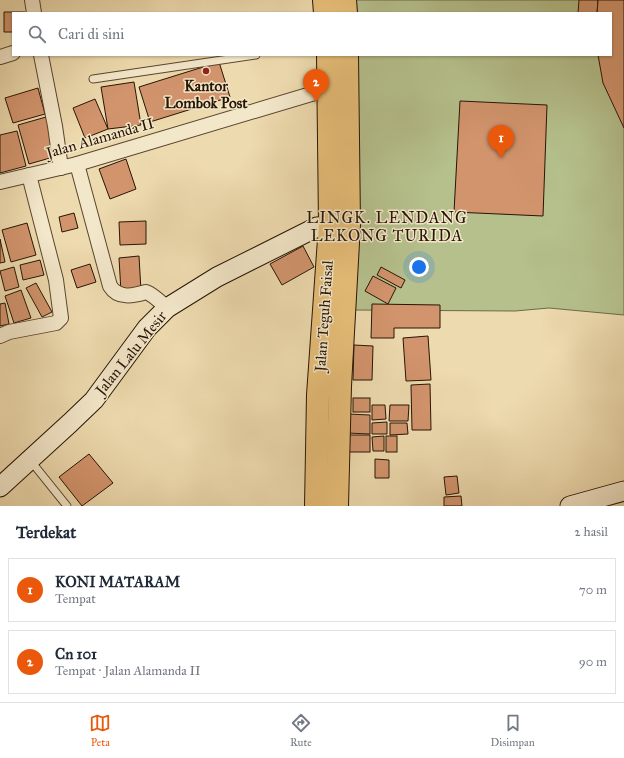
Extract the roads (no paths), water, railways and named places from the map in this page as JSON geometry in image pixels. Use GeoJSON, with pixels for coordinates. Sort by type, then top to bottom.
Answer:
{"type":"FeatureCollection","features":[{"type":"Feature","properties":{"kind":"highway"},"geometry":{"type":"LineString","coordinates":[[324,0],[326,12]]}},
{"type":"Feature","properties":{"kind":"highway"},"geometry":{"type":"LineString","coordinates":[[345,0],[346,12]]}},
{"type":"Feature","properties":{"kind":"highway","name":"Jalan Teguh Faisal"},"geometry":{"type":"LineString","coordinates":[[328,56],[338,88],[340,386],[337,506]]}},
{"type":"Feature","properties":{"kind":"highway","name":"Jalan Teguh Faisal"},"geometry":{"type":"LineString","coordinates":[[338,88],[347,56]]}},
{"type":"Feature","properties":{"kind":"highway","name":"Jalan Teguh Faisal"},"geometry":{"type":"LineString","coordinates":[[316,506],[318,395],[340,225]]}},
{"type":"Feature","properties":{"kind":"street"},"geometry":{"type":"LineString","coordinates":[[32,0],[34,12]]}},
{"type":"Feature","properties":{"kind":"street"},"geometry":{"type":"LineString","coordinates":[[0,57],[12,53]]}},
{"type":"Feature","properties":{"kind":"street"},"geometry":{"type":"LineString","coordinates":[[41,56],[55,126],[61,168]]}},
{"type":"Feature","properties":{"kind":"street","name":"Jalan Alamanda II"},"geometry":{"type":"LineString","coordinates":[[0,182],[77,164],[338,88]]}},
{"type":"Feature","properties":{"kind":"street"},"geometry":{"type":"LineString","coordinates":[[77,164],[110,286],[113,291],[124,296],[146,292],[153,295],[166,308]]}},
{"type":"Feature","properties":{"kind":"street"},"geometry":{"type":"LineString","coordinates":[[0,336],[9,332],[56,323],[61,318],[56,280],[29,175]]}},
{"type":"Feature","properties":{"kind":"street","name":"Jalan Lalu Mesir"},"geometry":{"type":"LineString","coordinates":[[0,487],[94,400],[147,328],[166,308],[217,277],[317,227],[340,225]]}},
{"type":"Feature","properties":{"kind":"street"},"geometry":{"type":"LineString","coordinates":[[570,506],[621,497]]}},
{"type":"Feature","properties":{"kind":"lane"},"geometry":{"type":"LineString","coordinates":[[93,79],[249,56]]}},
{"type":"Feature","properties":{"kind":"lane"},"geometry":{"type":"LineString","coordinates":[[30,460],[67,506]]}},
{"type":"Feature","properties":{"kind":"place","name":"Kantor Lombok Post"},"geometry":{"type":"Point","coordinates":[206,71]}},
{"type":"Feature","properties":{"kind":"place","name":"Cn 101"},"geometry":{"type":"Point","coordinates":[316,102]}},
{"type":"Feature","properties":{"kind":"place","name":"KONI MATARAM"},"geometry":{"type":"Point","coordinates":[501,158]}},
{"type":"Feature","properties":{"kind":"district","name":"LINGK. LENDANG LEKONG TURIDA"},"geometry":{"type":"Point","coordinates":[387,226]}}]}
